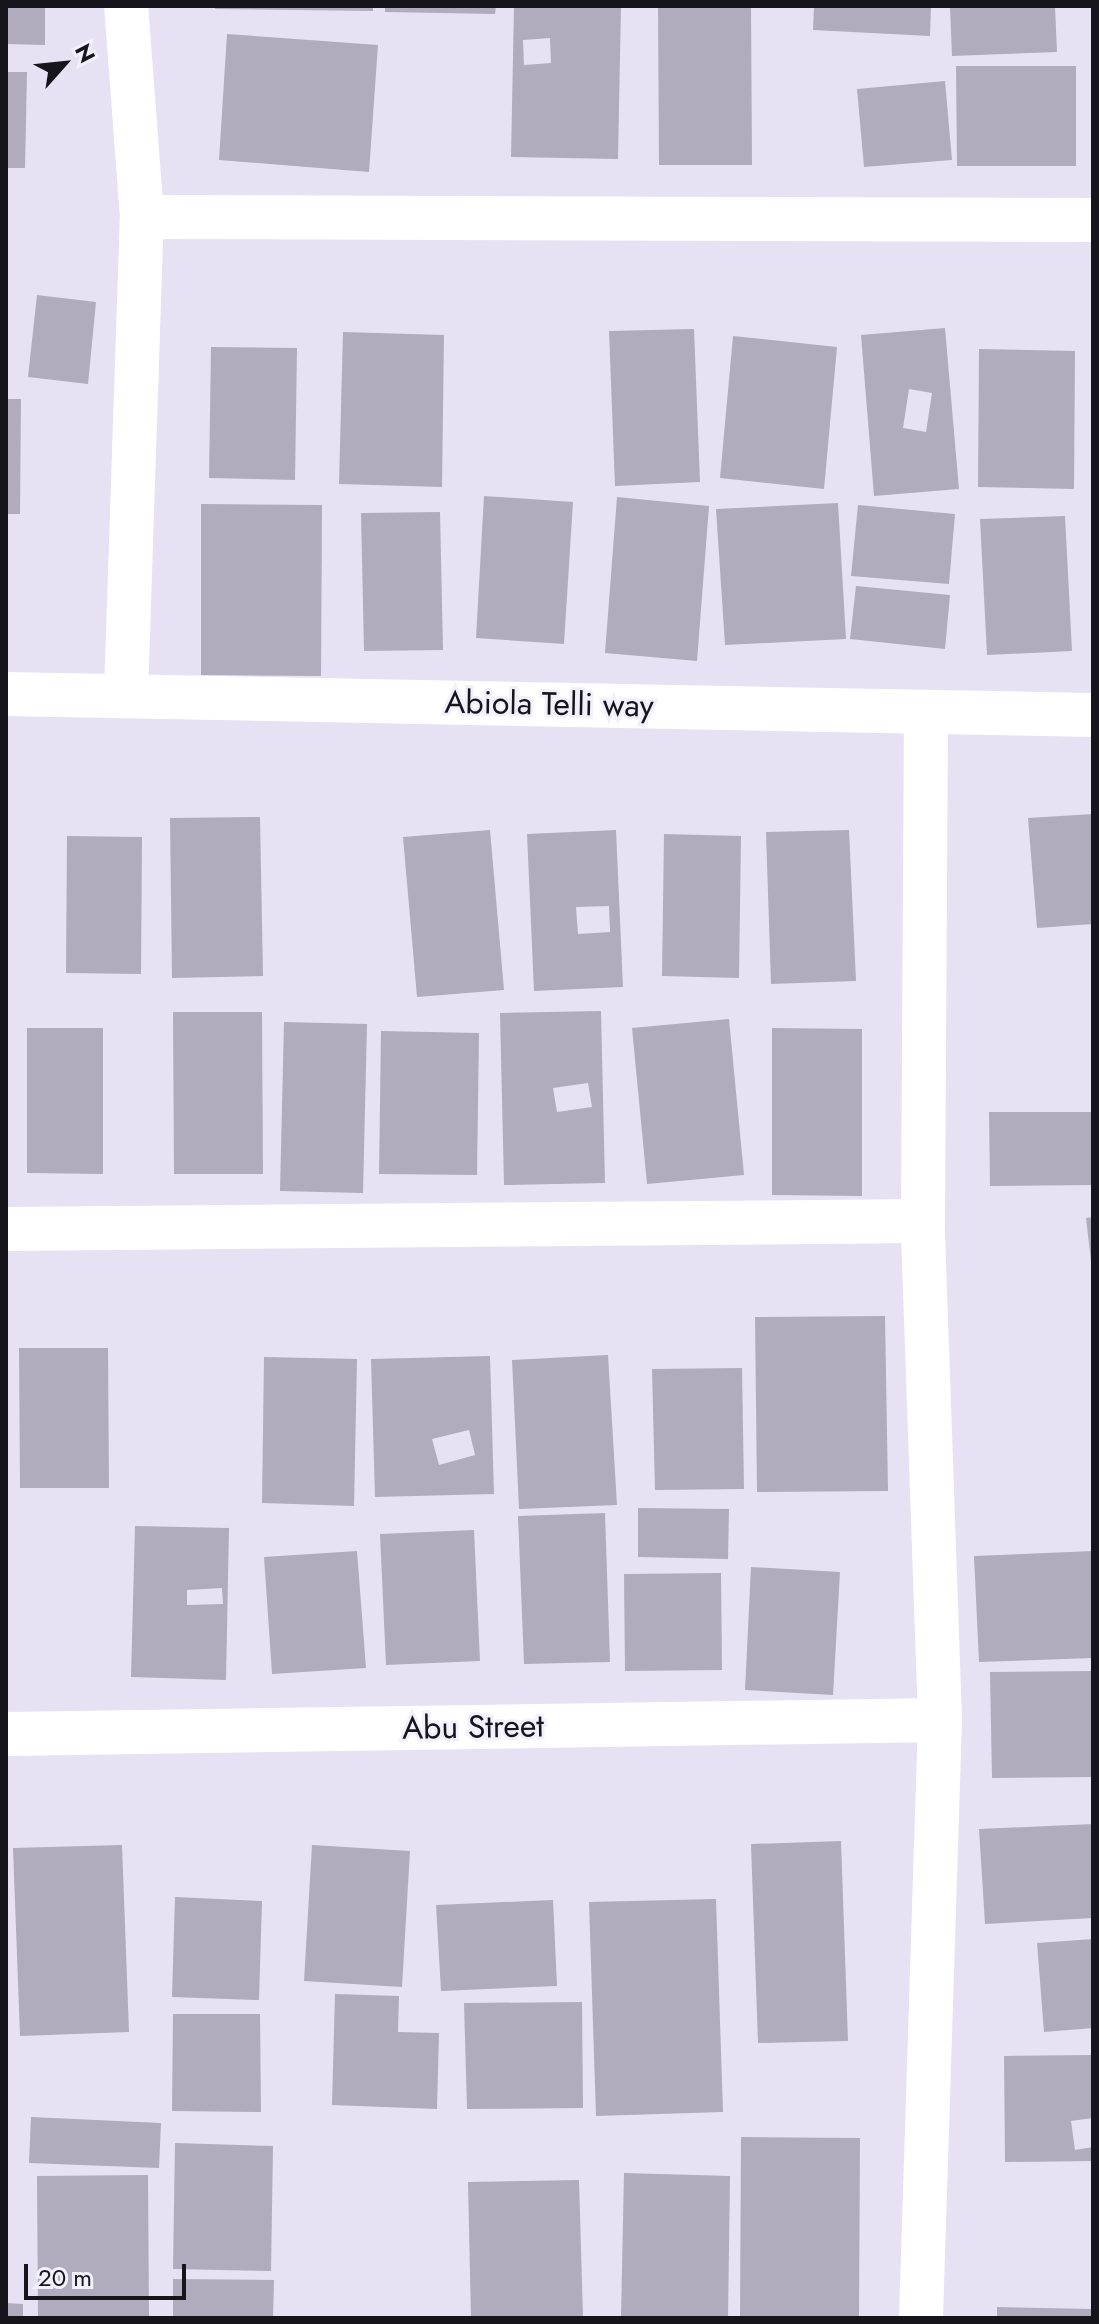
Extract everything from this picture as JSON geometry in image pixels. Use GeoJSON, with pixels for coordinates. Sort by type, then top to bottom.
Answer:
{"type":"FeatureCollection","features":[{"type":"Feature","properties":{"kind":"street"},"geometry":{"type":"LineString","coordinates":[[126,6],[142,217],[126,694]]}},
{"type":"Feature","properties":{"kind":"street"},"geometry":{"type":"LineString","coordinates":[[142,217],[1093,220]]}},
{"type":"Feature","properties":{"kind":"street","name":"Abiola Telli way"},"geometry":{"type":"LineString","coordinates":[[6,694],[1093,715]]}},
{"type":"Feature","properties":{"kind":"street"},"geometry":{"type":"LineString","coordinates":[[921,2318],[940,1720],[923,1221],[926,713]]}},
{"type":"Feature","properties":{"kind":"street"},"geometry":{"type":"LineString","coordinates":[[6,1229],[923,1221]]}},
{"type":"Feature","properties":{"kind":"street","name":"Abu Street"},"geometry":{"type":"LineString","coordinates":[[6,1734],[940,1720]]}},
{"type":"Feature","properties":{"kind":"building"},"geometry":{"type":"Polygon","coordinates":[[[6,6],[45,6],[45,45],[6,44],[6,6]]]}},
{"type":"Feature","properties":{"kind":"building"},"geometry":{"type":"Polygon","coordinates":[[[215,6],[373,6],[373,11],[215,9],[215,6]]]}},
{"type":"Feature","properties":{"kind":"building"},"geometry":{"type":"Polygon","coordinates":[[[385,6],[496,6],[495,14],[385,12],[385,6]]]}},
{"type":"Feature","properties":{"kind":"building"},"geometry":{"type":"Polygon","coordinates":[[[514,6],[621,6],[618,159],[511,157],[514,6]],[[550,38],[523,40],[524,65],[551,63],[550,38]]]}},
{"type":"Feature","properties":{"kind":"building"},"geometry":{"type":"Polygon","coordinates":[[[658,6],[751,6],[752,165],[659,165],[658,6]]]}},
{"type":"Feature","properties":{"kind":"building"},"geometry":{"type":"Polygon","coordinates":[[[814,6],[931,6],[930,36],[813,30],[814,6]]]}},
{"type":"Feature","properties":{"kind":"building"},"geometry":{"type":"Polygon","coordinates":[[[950,6],[1055,6],[1057,52],[952,56],[950,6]]]}},
{"type":"Feature","properties":{"kind":"building"},"geometry":{"type":"Polygon","coordinates":[[[227,34],[378,45],[369,172],[219,160],[227,34]]]}},
{"type":"Feature","properties":{"kind":"building"},"geometry":{"type":"Polygon","coordinates":[[[956,66],[1076,66],[1076,166],[957,166],[956,66]]]}},
{"type":"Feature","properties":{"kind":"building"},"geometry":{"type":"Polygon","coordinates":[[[6,72],[27,72],[25,168],[6,168],[6,72]]]}},
{"type":"Feature","properties":{"kind":"building"},"geometry":{"type":"Polygon","coordinates":[[[945,81],[952,160],[864,167],[857,89],[945,81]]]}},
{"type":"Feature","properties":{"kind":"building"},"geometry":{"type":"Polygon","coordinates":[[[37,295],[96,302],[88,384],[28,377],[37,295]]]}},
{"type":"Feature","properties":{"kind":"building"},"geometry":{"type":"Polygon","coordinates":[[[945,328],[959,489],[874,496],[861,335],[945,328]],[[909,389],[903,428],[926,432],[932,393],[909,389]]]}},
{"type":"Feature","properties":{"kind":"building"},"geometry":{"type":"Polygon","coordinates":[[[694,329],[700,482],[615,486],[609,331],[694,329]]]}},
{"type":"Feature","properties":{"kind":"building"},"geometry":{"type":"Polygon","coordinates":[[[343,332],[444,335],[442,487],[339,484],[343,332]]]}},
{"type":"Feature","properties":{"kind":"building"},"geometry":{"type":"Polygon","coordinates":[[[733,336],[837,347],[824,489],[720,478],[733,336]]]}},
{"type":"Feature","properties":{"kind":"building"},"geometry":{"type":"Polygon","coordinates":[[[211,347],[297,348],[295,480],[209,478],[211,347]]]}},
{"type":"Feature","properties":{"kind":"building"},"geometry":{"type":"Polygon","coordinates":[[[979,349],[1075,351],[1074,489],[978,487],[979,349]]]}},
{"type":"Feature","properties":{"kind":"building"},"geometry":{"type":"Polygon","coordinates":[[[6,399],[21,399],[20,514],[6,514],[6,399]]]}},
{"type":"Feature","properties":{"kind":"building"},"geometry":{"type":"Polygon","coordinates":[[[484,496],[573,502],[564,644],[476,638],[484,496]]]}},
{"type":"Feature","properties":{"kind":"building"},"geometry":{"type":"Polygon","coordinates":[[[617,497],[709,506],[697,661],[605,653],[617,497]]]}},
{"type":"Feature","properties":{"kind":"building"},"geometry":{"type":"Polygon","coordinates":[[[838,503],[846,639],[725,645],[716,509],[838,503]]]}},
{"type":"Feature","properties":{"kind":"building"},"geometry":{"type":"Polygon","coordinates":[[[201,504],[322,505],[321,676],[201,675],[201,504]]]}},
{"type":"Feature","properties":{"kind":"building"},"geometry":{"type":"Polygon","coordinates":[[[858,505],[955,514],[949,584],[851,576],[858,505]]]}},
{"type":"Feature","properties":{"kind":"building"},"geometry":{"type":"Polygon","coordinates":[[[440,512],[443,650],[364,651],[361,513],[440,512]]]}},
{"type":"Feature","properties":{"kind":"building"},"geometry":{"type":"Polygon","coordinates":[[[1065,516],[1072,651],[987,655],[980,519],[1065,516]]]}},
{"type":"Feature","properties":{"kind":"building"},"geometry":{"type":"Polygon","coordinates":[[[856,586],[950,595],[945,649],[850,639],[856,586]]]}},
{"type":"Feature","properties":{"kind":"building"},"geometry":{"type":"Polygon","coordinates":[[[1093,814],[1093,924],[1037,928],[1028,818],[1093,814]]]}},
{"type":"Feature","properties":{"kind":"building"},"geometry":{"type":"Polygon","coordinates":[[[260,817],[263,976],[172,978],[170,818],[260,817]]]}},
{"type":"Feature","properties":{"kind":"building"},"geometry":{"type":"Polygon","coordinates":[[[490,830],[504,990],[417,997],[403,837],[490,830]]]}},
{"type":"Feature","properties":{"kind":"building"},"geometry":{"type":"Polygon","coordinates":[[[616,830],[623,987],[534,991],[527,834],[616,830]],[[609,906],[576,907],[578,934],[610,932],[609,906]]]}},
{"type":"Feature","properties":{"kind":"building"},"geometry":{"type":"Polygon","coordinates":[[[849,830],[856,981],[771,984],[766,832],[849,830]]]}},
{"type":"Feature","properties":{"kind":"building"},"geometry":{"type":"Polygon","coordinates":[[[664,834],[741,836],[739,978],[662,976],[664,834]]]}},
{"type":"Feature","properties":{"kind":"building"},"geometry":{"type":"Polygon","coordinates":[[[67,836],[142,837],[141,974],[66,973],[67,836]]]}},
{"type":"Feature","properties":{"kind":"building"},"geometry":{"type":"Polygon","coordinates":[[[601,1011],[605,1183],[504,1185],[500,1013],[601,1011]],[[588,1083],[553,1088],[557,1112],[592,1107],[588,1083]]]}},
{"type":"Feature","properties":{"kind":"building"},"geometry":{"type":"Polygon","coordinates":[[[173,1012],[262,1012],[263,1174],[174,1174],[173,1012]]]}},
{"type":"Feature","properties":{"kind":"building"},"geometry":{"type":"Polygon","coordinates":[[[729,1019],[744,1175],[647,1184],[632,1028],[729,1019]]]}},
{"type":"Feature","properties":{"kind":"building"},"geometry":{"type":"Polygon","coordinates":[[[284,1022],[367,1024],[363,1193],[280,1191],[284,1022]]]}},
{"type":"Feature","properties":{"kind":"building"},"geometry":{"type":"Polygon","coordinates":[[[27,1028],[103,1028],[103,1174],[27,1173],[27,1028]]]}},
{"type":"Feature","properties":{"kind":"building"},"geometry":{"type":"Polygon","coordinates":[[[772,1028],[862,1029],[862,1196],[772,1195],[772,1028]]]}},
{"type":"Feature","properties":{"kind":"building"},"geometry":{"type":"Polygon","coordinates":[[[381,1031],[479,1033],[477,1175],[379,1174],[381,1031]]]}},
{"type":"Feature","properties":{"kind":"building"},"geometry":{"type":"Polygon","coordinates":[[[989,1112],[1093,1112],[1093,1185],[990,1186],[989,1112]]]}},
{"type":"Feature","properties":{"kind":"building"},"geometry":{"type":"Polygon","coordinates":[[[1093,1217],[1093,1261],[1091,1261],[1086,1218],[1093,1217]]]}},
{"type":"Feature","properties":{"kind":"building"},"geometry":{"type":"Polygon","coordinates":[[[885,1316],[888,1491],[757,1492],[755,1317],[885,1316]]]}},
{"type":"Feature","properties":{"kind":"building"},"geometry":{"type":"Polygon","coordinates":[[[19,1348],[108,1348],[109,1488],[20,1488],[19,1348]]]}},
{"type":"Feature","properties":{"kind":"building"},"geometry":{"type":"Polygon","coordinates":[[[608,1355],[617,1505],[519,1509],[512,1360],[608,1355]]]}},
{"type":"Feature","properties":{"kind":"building"},"geometry":{"type":"Polygon","coordinates":[[[490,1356],[494,1494],[375,1497],[371,1359],[490,1356]],[[469,1430],[432,1439],[439,1465],[475,1455],[469,1430]]]}},
{"type":"Feature","properties":{"kind":"building"},"geometry":{"type":"Polygon","coordinates":[[[264,1357],[357,1359],[354,1506],[262,1503],[264,1357]]]}},
{"type":"Feature","properties":{"kind":"building"},"geometry":{"type":"Polygon","coordinates":[[[742,1368],[744,1489],[655,1490],[652,1369],[742,1368]]]}},
{"type":"Feature","properties":{"kind":"building"},"geometry":{"type":"Polygon","coordinates":[[[638,1508],[729,1509],[728,1559],[638,1557],[638,1508]]]}},
{"type":"Feature","properties":{"kind":"building"},"geometry":{"type":"Polygon","coordinates":[[[605,1513],[610,1662],[524,1664],[518,1516],[605,1513]]]}},
{"type":"Feature","properties":{"kind":"building"},"geometry":{"type":"Polygon","coordinates":[[[135,1526],[229,1528],[226,1680],[131,1677],[135,1526]],[[222,1588],[187,1590],[187,1605],[223,1604],[222,1588]]]}},
{"type":"Feature","properties":{"kind":"building"},"geometry":{"type":"Polygon","coordinates":[[[474,1530],[480,1661],[386,1665],[380,1534],[474,1530]]]}},
{"type":"Feature","properties":{"kind":"building"},"geometry":{"type":"Polygon","coordinates":[[[357,1551],[366,1668],[272,1674],[264,1557],[357,1551]]]}},
{"type":"Feature","properties":{"kind":"building"},"geometry":{"type":"Polygon","coordinates":[[[1093,1551],[1093,1658],[979,1662],[974,1556],[1093,1551]]]}},
{"type":"Feature","properties":{"kind":"building"},"geometry":{"type":"Polygon","coordinates":[[[751,1567],[840,1572],[833,1695],[745,1690],[751,1567]]]}},
{"type":"Feature","properties":{"kind":"building"},"geometry":{"type":"Polygon","coordinates":[[[721,1573],[722,1670],[625,1671],[624,1574],[721,1573]]]}},
{"type":"Feature","properties":{"kind":"building"},"geometry":{"type":"Polygon","coordinates":[[[1092,1671],[1093,1777],[992,1778],[990,1672],[1092,1671]]]}},
{"type":"Feature","properties":{"kind":"building"},"geometry":{"type":"Polygon","coordinates":[[[1093,1824],[1093,1918],[985,1924],[979,1829],[1093,1824]]]}},
{"type":"Feature","properties":{"kind":"building"},"geometry":{"type":"Polygon","coordinates":[[[841,1841],[848,2041],[758,2043],[751,1844],[841,1841]]]}},
{"type":"Feature","properties":{"kind":"building"},"geometry":{"type":"Polygon","coordinates":[[[122,1845],[129,2032],[20,2036],[13,1848],[122,1845]]]}},
{"type":"Feature","properties":{"kind":"building"},"geometry":{"type":"Polygon","coordinates":[[[312,1845],[410,1851],[402,1987],[304,1981],[312,1845]]]}},
{"type":"Feature","properties":{"kind":"building"},"geometry":{"type":"Polygon","coordinates":[[[175,1897],[262,1901],[259,2000],[172,1997],[175,1897]]]}},
{"type":"Feature","properties":{"kind":"building"},"geometry":{"type":"Polygon","coordinates":[[[716,1899],[723,2112],[596,2116],[589,1902],[716,1899]]]}},
{"type":"Feature","properties":{"kind":"building"},"geometry":{"type":"Polygon","coordinates":[[[553,1900],[557,1986],[441,1991],[436,1905],[553,1900]]]}},
{"type":"Feature","properties":{"kind":"building"},"geometry":{"type":"Polygon","coordinates":[[[1093,1939],[1093,2028],[1044,2032],[1037,1943],[1093,1939]]]}},
{"type":"Feature","properties":{"kind":"building"},"geometry":{"type":"Polygon","coordinates":[[[335,1994],[399,1996],[398,2032],[439,2033],[437,2109],[332,2105],[335,1994]]]}},
{"type":"Feature","properties":{"kind":"building"},"geometry":{"type":"Polygon","coordinates":[[[582,2002],[583,2108],[467,2109],[464,2003],[582,2002]]]}},
{"type":"Feature","properties":{"kind":"building"},"geometry":{"type":"Polygon","coordinates":[[[173,2014],[260,2014],[261,2112],[172,2111],[173,2014]]]}},
{"type":"Feature","properties":{"kind":"building"},"geometry":{"type":"Polygon","coordinates":[[[1093,2055],[1093,2118],[1071,2121],[1075,2150],[1093,2147],[1093,2161],[1005,2162],[1004,2056],[1093,2055]]]}},
{"type":"Feature","properties":{"kind":"building"},"geometry":{"type":"Polygon","coordinates":[[[31,2117],[161,2123],[159,2168],[29,2163],[31,2117]]]}},
{"type":"Feature","properties":{"kind":"building"},"geometry":{"type":"Polygon","coordinates":[[[741,2137],[860,2138],[859,2318],[740,2318],[741,2137]]]}},
{"type":"Feature","properties":{"kind":"building"},"geometry":{"type":"Polygon","coordinates":[[[175,2143],[273,2146],[271,2271],[173,2269],[175,2143]]]}},
{"type":"Feature","properties":{"kind":"building"},"geometry":{"type":"Polygon","coordinates":[[[624,2173],[730,2176],[728,2318],[621,2318],[624,2173]]]}},
{"type":"Feature","properties":{"kind":"building"},"geometry":{"type":"Polygon","coordinates":[[[148,2175],[149,2318],[38,2318],[37,2176],[148,2175]]]}},
{"type":"Feature","properties":{"kind":"building"},"geometry":{"type":"Polygon","coordinates":[[[579,2180],[583,2318],[471,2318],[468,2182],[579,2180]]]}},
{"type":"Feature","properties":{"kind":"building"},"geometry":{"type":"Polygon","coordinates":[[[173,2279],[274,2280],[273,2318],[173,2318],[173,2279]]]}},
{"type":"Feature","properties":{"kind":"building"},"geometry":{"type":"Polygon","coordinates":[[[6,2303],[23,2304],[23,2318],[6,2318],[6,2303]]]}},
{"type":"Feature","properties":{"kind":"building"},"geometry":{"type":"Polygon","coordinates":[[[997,2307],[1093,2309],[1093,2318],[997,2318],[997,2307]]]}}]}
